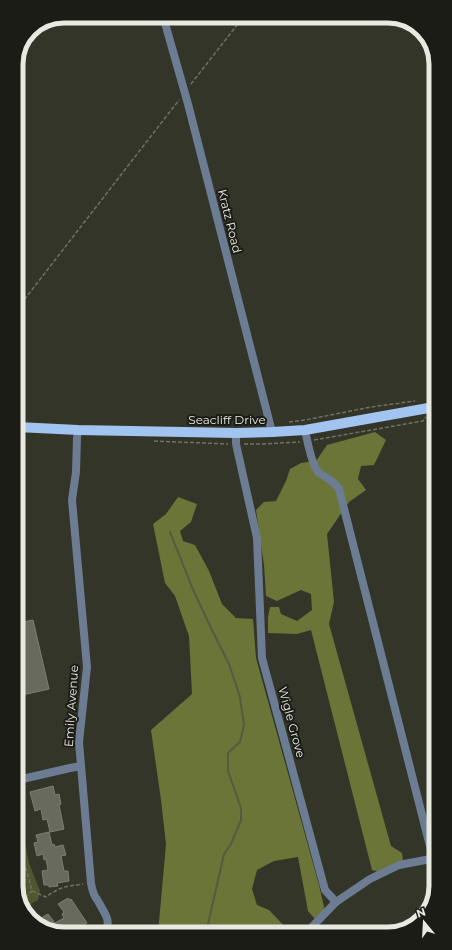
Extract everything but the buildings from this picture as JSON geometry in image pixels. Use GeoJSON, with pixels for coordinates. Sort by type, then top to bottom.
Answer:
{"type":"FeatureCollection","features":[{"type":"Feature","properties":{"kind":"main road","name":"Seacliff Drive"},"geometry":{"type":"LineString","coordinates":[[23,427],[78,430],[236,433],[272,432],[305,430],[429,408]]}},
{"type":"Feature","properties":{"kind":"street","name":"Kratz Road"},"geometry":{"type":"LineString","coordinates":[[165,23],[272,432]]}},
{"type":"Feature","properties":{"kind":"street","name":"Emily Avenue"},"geometry":{"type":"LineString","coordinates":[[78,430],[76,472],[72,500],[88,667],[79,742],[91,883],[94,895],[107,916],[108,927]]}},
{"type":"Feature","properties":{"kind":"street"},"geometry":{"type":"LineString","coordinates":[[305,430],[315,468],[318,472],[336,483],[339,489],[429,835]]}},
{"type":"Feature","properties":{"kind":"street","name":"Wigle Grove"},"geometry":{"type":"LineString","coordinates":[[236,433],[236,444],[257,538],[262,658],[326,890],[336,902]]}},
{"type":"Feature","properties":{"kind":"street"},"geometry":{"type":"LineString","coordinates":[[23,779],[81,766]]}},
{"type":"Feature","properties":{"kind":"street"},"geometry":{"type":"LineString","coordinates":[[312,927],[336,902],[370,879],[400,865],[429,859]]}},
{"type":"Feature","properties":{"kind":"path"},"geometry":{"type":"LineString","coordinates":[[23,300],[238,23]]}},
{"type":"Feature","properties":{"kind":"path"},"geometry":{"type":"LineString","coordinates":[[288,422],[419,400]]}},
{"type":"Feature","properties":{"kind":"path"},"geometry":{"type":"LineString","coordinates":[[23,862],[32,891]]}},
{"type":"Feature","properties":{"kind":"path"},"geometry":{"type":"LineString","coordinates":[[32,891],[46,897],[56,890],[69,886],[91,883]]}},
{"type":"Feature","properties":{"kind":"path"},"geometry":{"type":"LineString","coordinates":[[25,898],[32,891]]}},
{"type":"Feature","properties":{"kind":"green space"},"geometry":{"type":"Polygon","coordinates":[[[375,432],[386,440],[374,465],[361,466],[358,479],[366,490],[349,502],[327,534],[334,602],[329,624],[391,846],[402,853],[403,860],[379,872],[372,870],[311,630],[297,634],[268,633],[268,617],[270,607],[279,607],[281,614],[297,621],[312,610],[311,594],[301,590],[277,601],[266,596],[264,565],[256,510],[264,502],[276,501],[290,469],[301,463],[316,461],[327,445],[375,432]]]}},
{"type":"Feature","properties":{"kind":"green space"},"geometry":{"type":"Polygon","coordinates":[[[178,497],[197,504],[191,522],[180,531],[183,541],[195,545],[209,571],[222,604],[236,618],[253,619],[256,658],[325,911],[319,920],[314,918],[308,911],[298,857],[274,861],[257,870],[252,889],[257,905],[269,910],[285,927],[159,927],[166,844],[151,730],[192,694],[189,636],[175,596],[165,583],[153,524],[166,514],[178,497]]]}},
{"type":"Feature","properties":{"kind":"green space"},"geometry":{"type":"Polygon","coordinates":[[[23,838],[29,863],[40,891],[38,900],[28,905],[25,899],[23,886],[23,838]]]}},
{"type":"Feature","properties":{"kind":"waterway"},"geometry":{"type":"LineString","coordinates":[[170,532],[194,592],[229,664],[240,697],[244,725],[240,742],[228,753],[228,771],[241,808],[241,820],[231,844],[224,854],[207,927]]}}]}
